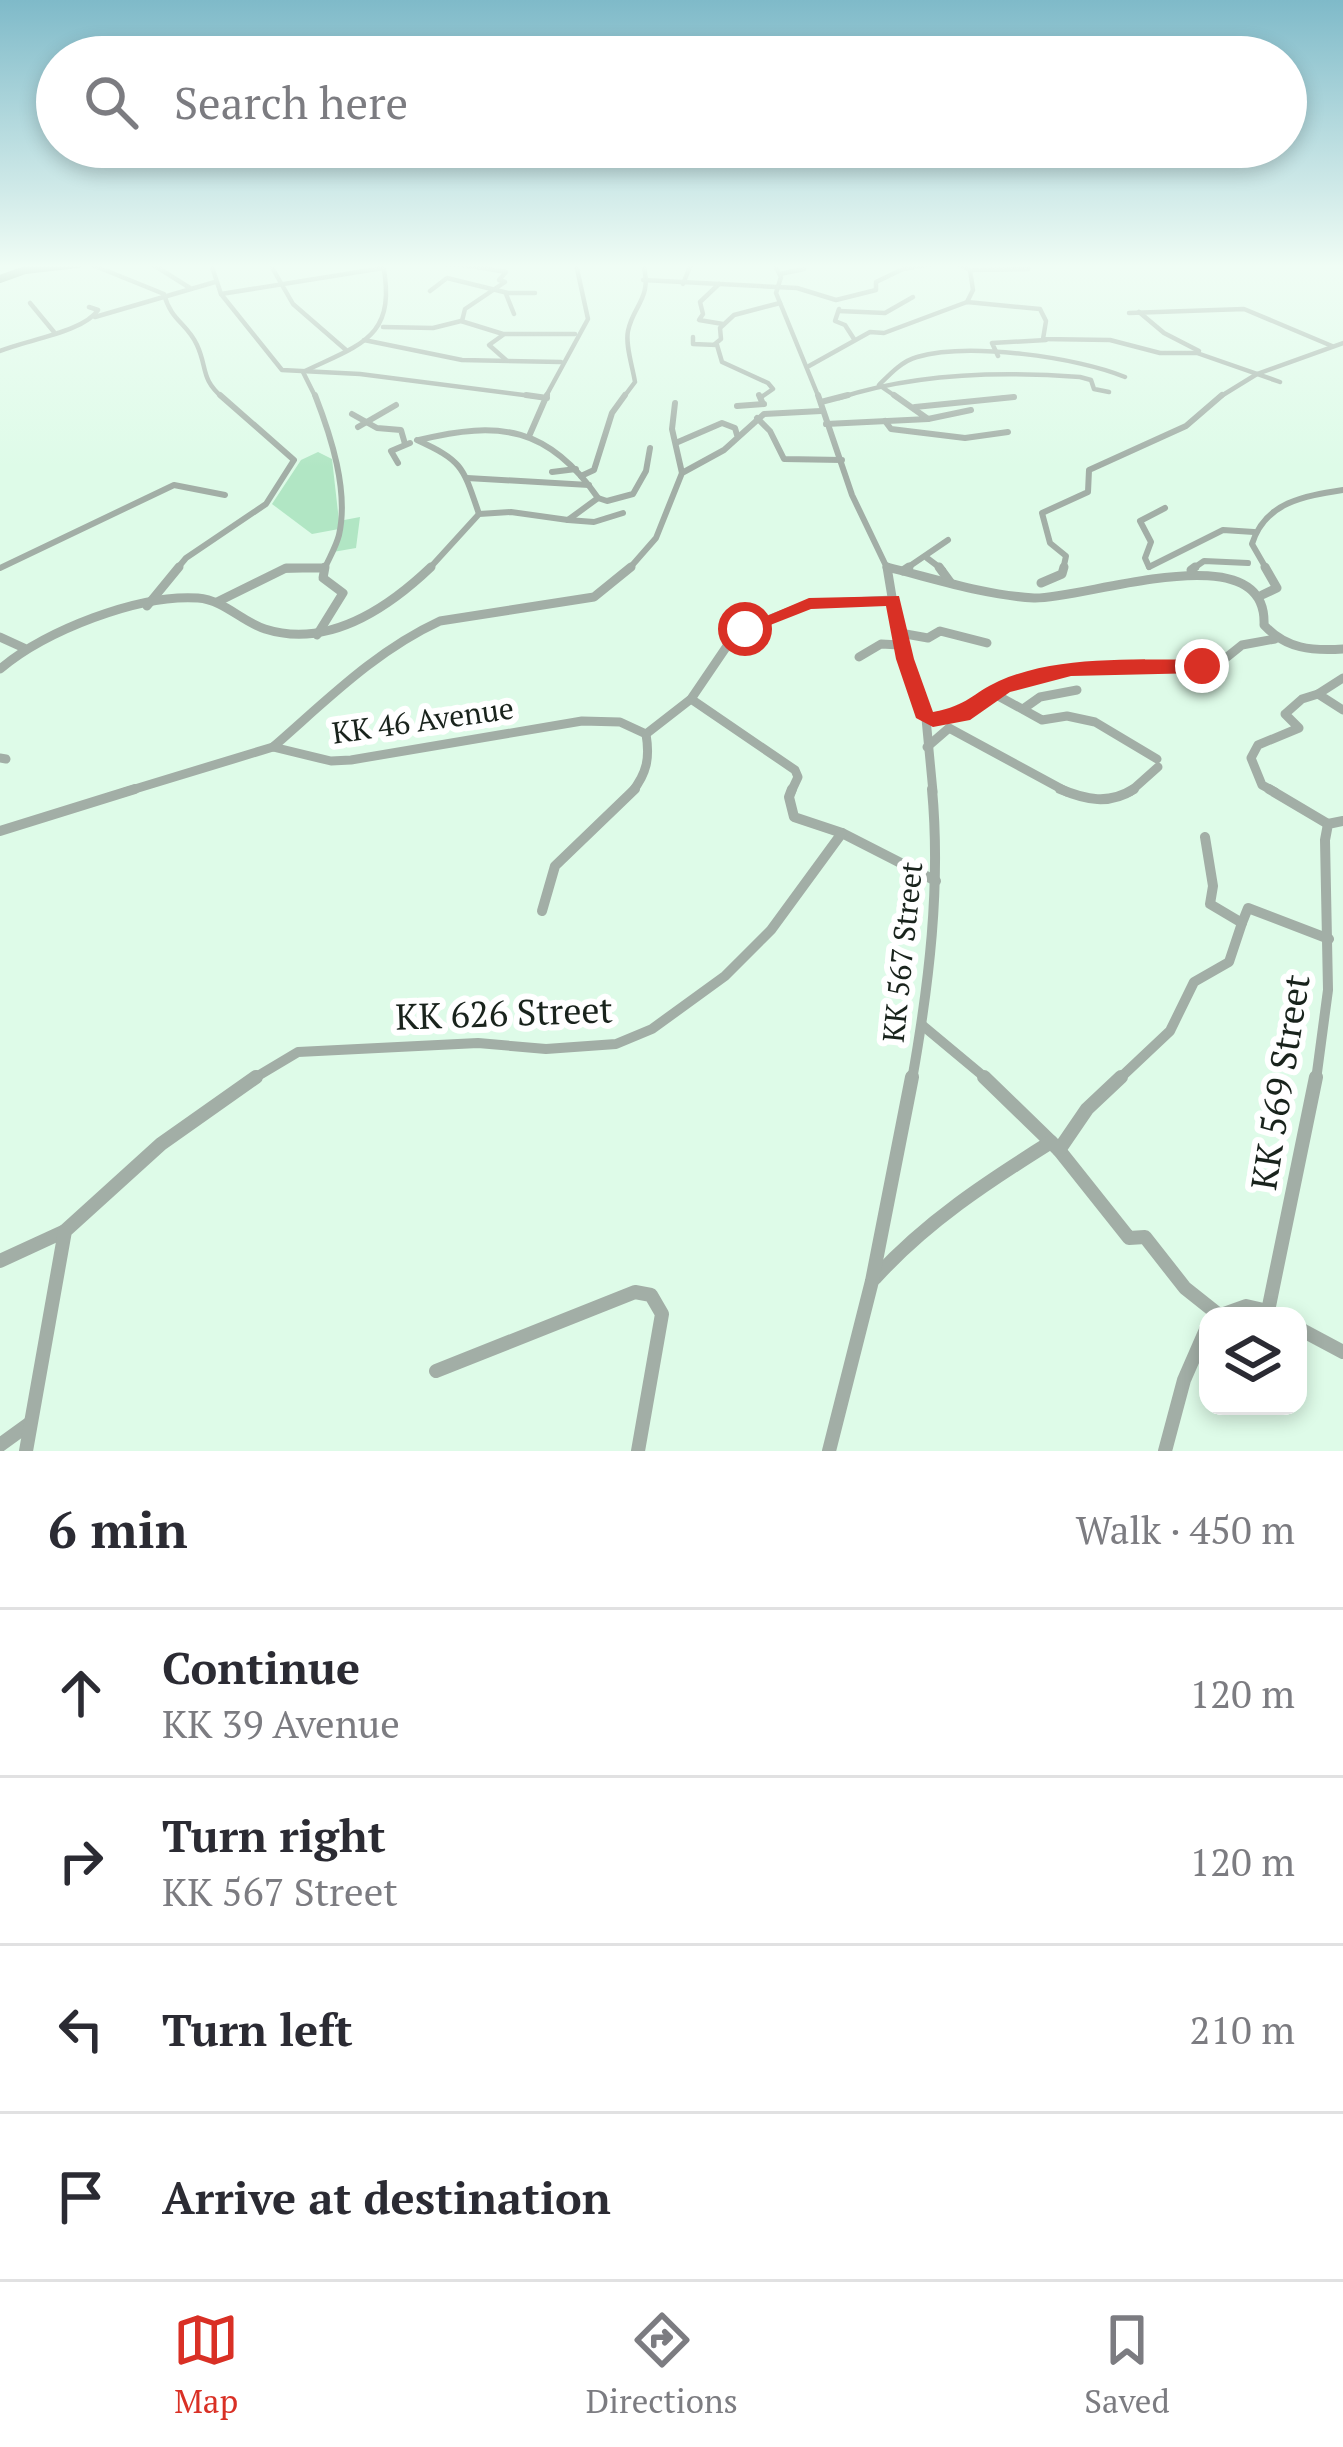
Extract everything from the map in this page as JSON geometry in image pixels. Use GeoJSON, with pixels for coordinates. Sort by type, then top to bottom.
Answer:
{"type":"FeatureCollection","features":[{"type":"Feature","properties":{"kind":"street"},"geometry":{"type":"LineString","coordinates":[[0,351],[53,332]]}},
{"type":"Feature","properties":{"kind":"street"},"geometry":{"type":"LineString","coordinates":[[147,606],[186,558],[266,504],[294,460],[207,384],[196,342],[186,332]]}},
{"type":"Feature","properties":{"kind":"street"},"geometry":{"type":"LineString","coordinates":[[250,332],[278,368],[547,398]]}},
{"type":"Feature","properties":{"kind":"street"},"geometry":{"type":"LineString","coordinates":[[325,332],[346,350]]}},
{"type":"Feature","properties":{"kind":"street"},"geometry":{"type":"LineString","coordinates":[[303,372],[376,332]]}},
{"type":"Feature","properties":{"kind":"street"},"geometry":{"type":"LineString","coordinates":[[496,332],[575,334]]}},
{"type":"Feature","properties":{"kind":"street"},"geometry":{"type":"LineString","coordinates":[[530,434],[577,332]]}},
{"type":"Feature","properties":{"kind":"street"},"geometry":{"type":"LineString","coordinates":[[552,472],[594,470],[612,413],[635,382],[628,332]]}},
{"type":"Feature","properties":{"kind":"street"},"geometry":{"type":"LineString","coordinates":[[693,338],[693,344],[715,344],[722,332]]}},
{"type":"Feature","properties":{"kind":"street","name":"KK 567 Street"},"geometry":{"type":"LineString","coordinates":[[793,332],[852,495],[887,567],[900,639],[926,718],[938,854],[922,1025],[872,1281],[830,1451]]}},
{"type":"Feature","properties":{"kind":"street"},"geometry":{"type":"LineString","coordinates":[[849,332],[854,339]]}},
{"type":"Feature","properties":{"kind":"street"},"geometry":{"type":"LineString","coordinates":[[808,366],[830,358],[869,332],[887,332]]}},
{"type":"Feature","properties":{"kind":"street"},"geometry":{"type":"LineString","coordinates":[[1042,332],[1040,338],[1046,340]]}},
{"type":"Feature","properties":{"kind":"street"},"geometry":{"type":"LineString","coordinates":[[1162,332],[1204,354],[1280,382]]}},
{"type":"Feature","properties":{"kind":"street"},"geometry":{"type":"LineString","coordinates":[[1299,332],[1333,346]]}},
{"type":"Feature","properties":{"kind":"street"},"geometry":{"type":"LineString","coordinates":[[503,334],[489,345],[506,360]]}},
{"type":"Feature","properties":{"kind":"street"},"geometry":{"type":"LineString","coordinates":[[364,340],[409,351],[561,362]]}},
{"type":"Feature","properties":{"kind":"street"},"geometry":{"type":"LineString","coordinates":[[998,356],[992,343],[1046,340],[1110,340],[1160,353],[1204,354]]}},
{"type":"Feature","properties":{"kind":"street"},"geometry":{"type":"LineString","coordinates":[[1041,583],[1062,574],[1066,556],[1046,534],[1042,520],[1048,506],[1088,492],[1089,470],[1099,462],[1125,456],[1175,432],[1257,374],[1343,343]]}},
{"type":"Feature","properties":{"kind":"street"},"geometry":{"type":"LineString","coordinates":[[715,344],[722,362],[757,371],[772,387],[759,394],[763,404]]}},
{"type":"Feature","properties":{"kind":"street"},"geometry":{"type":"LineString","coordinates":[[879,385],[901,364],[926,354],[1062,358],[1125,377]]}},
{"type":"Feature","properties":{"kind":"street"},"geometry":{"type":"LineString","coordinates":[[303,372],[318,401],[340,484],[340,533],[323,578],[343,592],[317,635]]}},
{"type":"Feature","properties":{"kind":"street"},"geometry":{"type":"LineString","coordinates":[[682,473],[712,458],[757,418],[821,406],[879,385],[1024,373],[1080,377],[1091,380],[1094,389],[1109,392]]}},
{"type":"Feature","properties":{"kind":"street"},"geometry":{"type":"LineString","coordinates":[[879,385],[928,419]]}},
{"type":"Feature","properties":{"kind":"street"},"geometry":{"type":"LineString","coordinates":[[915,407],[1014,397]]}},
{"type":"Feature","properties":{"kind":"street"},"geometry":{"type":"LineString","coordinates":[[0,831],[273,747],[358,673],[418,629],[440,621],[593,597],[629,569],[656,538],[682,473],[672,430],[675,403]]}},
{"type":"Feature","properties":{"kind":"street"},"geometry":{"type":"LineString","coordinates":[[737,406],[763,404],[780,411]]}},
{"type":"Feature","properties":{"kind":"street"},"geometry":{"type":"LineString","coordinates":[[362,425],[396,405]]}},
{"type":"Feature","properties":{"kind":"street"},"geometry":{"type":"LineString","coordinates":[[826,424],[928,419],[971,410]]}},
{"type":"Feature","properties":{"kind":"street"},"geometry":{"type":"LineString","coordinates":[[352,414],[362,425],[401,430],[405,444]]}},
{"type":"Feature","properties":{"kind":"street"},"geometry":{"type":"LineString","coordinates":[[757,418],[770,431],[784,459],[842,460]]}},
{"type":"Feature","properties":{"kind":"street"},"geometry":{"type":"LineString","coordinates":[[885,421],[891,429],[938,436],[991,437],[1007,432]]}},
{"type":"Feature","properties":{"kind":"street"},"geometry":{"type":"LineString","coordinates":[[678,442],[722,424],[735,428],[737,435]]}},
{"type":"Feature","properties":{"kind":"street"},"geometry":{"type":"LineString","coordinates":[[398,463],[391,451],[417,441],[471,430],[530,434],[558,447],[598,498],[607,501],[633,494],[646,471],[650,448]]}},
{"type":"Feature","properties":{"kind":"street"},"geometry":{"type":"LineString","coordinates":[[417,441],[453,456],[467,478],[479,514]]}},
{"type":"Feature","properties":{"kind":"street"},"geometry":{"type":"LineString","coordinates":[[467,478],[589,485]]}},
{"type":"Feature","properties":{"kind":"street"},"geometry":{"type":"LineString","coordinates":[[0,568],[174,485],[225,495]]}},
{"type":"Feature","properties":{"kind":"street"},"geometry":{"type":"LineString","coordinates":[[887,567],[1054,598],[1191,570],[1262,595],[1277,588],[1255,551],[1254,532],[1268,513],[1309,494],[1343,490]]}},
{"type":"Feature","properties":{"kind":"street"},"geometry":{"type":"LineString","coordinates":[[568,520],[598,498]]}},
{"type":"Feature","properties":{"kind":"street"},"geometry":{"type":"LineString","coordinates":[[1158,574],[1145,558],[1151,542],[1140,521],[1166,508]]}},
{"type":"Feature","properties":{"kind":"street"},"geometry":{"type":"LineString","coordinates":[[0,669],[54,631],[194,598],[217,603],[255,626],[317,635],[374,612],[438,564],[479,514],[512,512],[594,522],[623,513]]}},
{"type":"Feature","properties":{"kind":"street"},"geometry":{"type":"LineString","coordinates":[[1149,566],[1222,530],[1254,532]]}},
{"type":"Feature","properties":{"kind":"street"},"geometry":{"type":"LineString","coordinates":[[948,540],[925,553],[950,582]]}},
{"type":"Feature","properties":{"kind":"street"},"geometry":{"type":"LineString","coordinates":[[903,571],[903,566],[927,558]]}},
{"type":"Feature","properties":{"kind":"street"},"geometry":{"type":"LineString","coordinates":[[1191,570],[1204,561],[1247,563]]}},
{"type":"Feature","properties":{"kind":"street"},"geometry":{"type":"LineString","coordinates":[[217,603],[286,568],[323,568]]}},
{"type":"Feature","properties":{"kind":"street"},"geometry":{"type":"LineString","coordinates":[[1262,595],[1267,610],[1264,625],[1274,639]]}},
{"type":"Feature","properties":{"kind":"street"},"geometry":{"type":"LineString","coordinates":[[542,911],[553,867],[644,777],[652,749],[646,734],[691,699],[727,646],[745,629],[809,604],[893,600]]}},
{"type":"Feature","properties":{"kind":"street"},"geometry":{"type":"LineString","coordinates":[[859,657],[880,644],[928,638],[940,631],[987,644]]}},
{"type":"Feature","properties":{"kind":"street"},"geometry":{"type":"LineString","coordinates":[[0,637],[24,648]]}},
{"type":"Feature","properties":{"kind":"street"},"geometry":{"type":"LineString","coordinates":[[926,718],[970,712],[992,692],[1071,670],[1217,664],[1242,645],[1274,639],[1305,650],[1343,650]]}},
{"type":"Feature","properties":{"kind":"street"},"geometry":{"type":"LineString","coordinates":[[1335,822],[1262,785],[1252,758],[1258,745],[1299,728],[1285,714],[1302,699],[1343,678]]}},
{"type":"Feature","properties":{"kind":"street"},"geometry":{"type":"LineString","coordinates":[[1023,709],[1040,697],[1077,690]]}},
{"type":"Feature","properties":{"kind":"street"},"geometry":{"type":"LineString","coordinates":[[927,746],[950,728],[1067,795],[1091,801],[1124,796],[1157,763],[1096,722],[1067,716],[1042,720],[992,692]]}},
{"type":"Feature","properties":{"kind":"street"},"geometry":{"type":"LineString","coordinates":[[1318,694],[1343,710]]}},
{"type":"Feature","properties":{"kind":"street"},"geometry":{"type":"LineString","coordinates":[[691,699],[795,770],[798,777],[789,797],[794,817],[842,833],[936,880]]}},
{"type":"Feature","properties":{"kind":"street","name":"KK 46 Avenue"},"geometry":{"type":"LineString","coordinates":[[273,747],[331,761],[582,721],[620,722],[646,734]]}},
{"type":"Feature","properties":{"kind":"street","name":"KK 569 Street"},"geometry":{"type":"LineString","coordinates":[[1274,1307],[1319,1059],[1329,939],[1322,840],[1335,822]]}},
{"type":"Feature","properties":{"kind":"street","name":"KK 626 Street"},"geometry":{"type":"LineString","coordinates":[[65,1231],[161,1144],[223,1097],[298,1052],[478,1043],[546,1049],[616,1045],[652,1029],[725,976],[771,930],[842,833]]}},
{"type":"Feature","properties":{"kind":"street"},"geometry":{"type":"LineString","coordinates":[[1205,837],[1213,886],[1210,904],[1242,923]]}},
{"type":"Feature","properties":{"kind":"street"},"geometry":{"type":"LineString","coordinates":[[872,1281],[905,1243],[976,1189],[1055,1146],[1170,1031],[1194,982],[1229,962],[1248,908],[1329,939]]}},
{"type":"Feature","properties":{"kind":"street"},"geometry":{"type":"LineString","coordinates":[[922,1025],[1022,1108],[1129,1238],[1145,1237],[1186,1288],[1208,1307]]}},
{"type":"Feature","properties":{"kind":"street"},"geometry":{"type":"LineString","coordinates":[[0,1262],[65,1231]]}},
{"type":"Feature","properties":{"kind":"street"},"geometry":{"type":"LineString","coordinates":[[26,1451],[65,1231]]}},
{"type":"Feature","properties":{"kind":"street"},"geometry":{"type":"LineString","coordinates":[[436,1371],[635,1292],[651,1295],[662,1314],[638,1451]]}},
{"type":"Feature","properties":{"kind":"street"},"geometry":{"type":"LineString","coordinates":[[1307,1333],[1343,1352]]}},
{"type":"Feature","properties":{"kind":"street"},"geometry":{"type":"LineString","coordinates":[[1165,1451],[1184,1380],[1199,1346]]}},
{"type":"Feature","properties":{"kind":"street"},"geometry":{"type":"LineString","coordinates":[[0,1445],[29,1424]]}},
{"type":"Feature","properties":{"kind":"green space"},"geometry":{"type":"Polygon","coordinates":[[[318,452],[332,459],[339,521],[360,517],[356,548],[333,552],[339,529],[312,534],[272,504],[301,460],[318,452]]]}},
{"type":"Feature","properties":{"kind":"route"},"geometry":{"type":"LineString","coordinates":[[745,629],[809,604],[893,600],[900,646],[926,718],[933,719],[970,712],[1004,687],[1071,670],[1202,666]]}}]}
